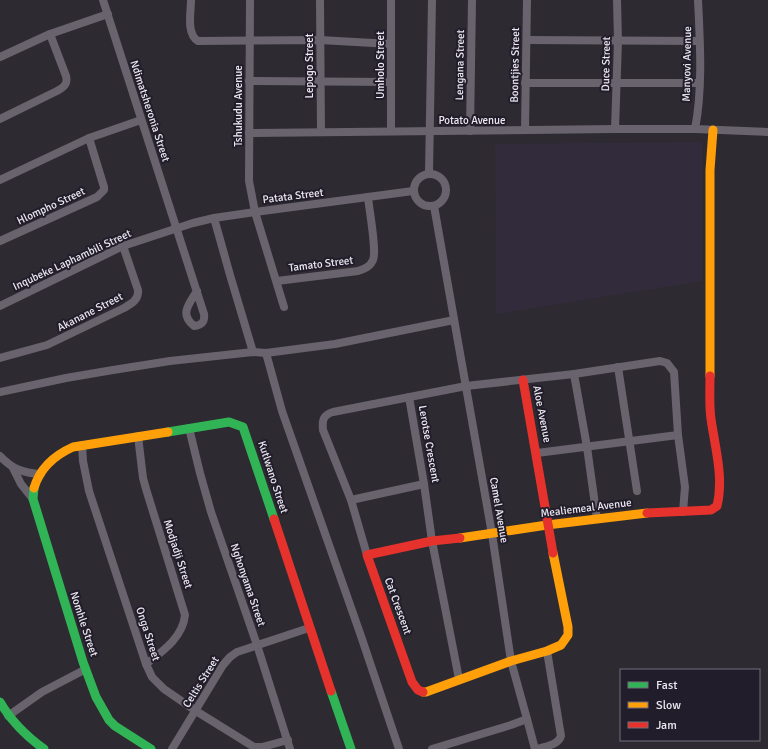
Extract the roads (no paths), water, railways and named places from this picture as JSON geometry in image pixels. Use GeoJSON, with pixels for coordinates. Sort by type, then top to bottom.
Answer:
{"type":"FeatureCollection","features":[{"type":"Feature","properties":{"kind":"street","name":"Ndimatsheronia Street"},"geometry":{"type":"LineString","coordinates":[[103,0],[197,291]]}},
{"type":"Feature","properties":{"kind":"street"},"geometry":{"type":"LineString","coordinates":[[191,0],[192,36],[201,41],[320,40],[391,44]]}},
{"type":"Feature","properties":{"kind":"street","name":"Tshukudu Avenue"},"geometry":{"type":"LineString","coordinates":[[250,0],[249,181],[255,212]]}},
{"type":"Feature","properties":{"kind":"street","name":"Lepogo Street"},"geometry":{"type":"LineString","coordinates":[[320,0],[321,132]]}},
{"type":"Feature","properties":{"kind":"street","name":"Umholo Street"},"geometry":{"type":"LineString","coordinates":[[391,131],[392,0]]}},
{"type":"Feature","properties":{"kind":"street"},"geometry":{"type":"LineString","coordinates":[[429,173],[432,0]]}},
{"type":"Feature","properties":{"kind":"street","name":"Lengana Street"},"geometry":{"type":"LineString","coordinates":[[470,131],[472,0]]}},
{"type":"Feature","properties":{"kind":"street"},"geometry":{"type":"LineString","coordinates":[[527,0],[536,0]]}},
{"type":"Feature","properties":{"kind":"street","name":"Boontjies Street"},"geometry":{"type":"LineString","coordinates":[[525,130],[527,0]]}},
{"type":"Feature","properties":{"kind":"street","name":"Duce Street"},"geometry":{"type":"LineString","coordinates":[[615,129],[618,42],[617,0]]}},
{"type":"Feature","properties":{"kind":"street","name":"Manyovi Avenue"},"geometry":{"type":"LineString","coordinates":[[695,129],[699,83],[700,41],[698,0]]}},
{"type":"Feature","properties":{"kind":"street"},"geometry":{"type":"LineString","coordinates":[[0,57],[50,34],[108,14]]}},
{"type":"Feature","properties":{"kind":"street"},"geometry":{"type":"LineString","coordinates":[[0,119],[57,91],[66,85],[66,76],[50,34]]}},
{"type":"Feature","properties":{"kind":"street"},"geometry":{"type":"LineString","coordinates":[[527,40],[618,42],[700,41]]}},
{"type":"Feature","properties":{"kind":"street"},"geometry":{"type":"LineString","coordinates":[[249,81],[391,82]]}},
{"type":"Feature","properties":{"kind":"street"},"geometry":{"type":"LineString","coordinates":[[525,82],[699,83]]}},
{"type":"Feature","properties":{"kind":"street"},"geometry":{"type":"LineString","coordinates":[[0,180],[89,138],[141,120]]}},
{"type":"Feature","properties":{"kind":"street","name":"Potato Avenue"},"geometry":{"type":"LineString","coordinates":[[249,133],[615,129],[695,129],[768,132]]}},
{"type":"Feature","properties":{"kind":"street","name":"Mealiemeal Avenue"},"geometry":{"type":"LineString","coordinates":[[492,534],[596,518],[683,512],[713,509],[717,506],[719,498],[718,460],[711,418],[709,367],[710,170],[713,130]]}},
{"type":"Feature","properties":{"kind":"street","name":"Hlompho Street"},"geometry":{"type":"LineString","coordinates":[[0,241],[97,197],[102,193],[104,187],[89,138]]}},
{"type":"Feature","properties":{"kind":"street"},"geometry":{"type":"LineString","coordinates":[[429,173],[440,176],[446,186],[445,196],[442,201],[434,206],[422,204],[415,197],[413,191],[419,177],[429,173]]}},
{"type":"Feature","properties":{"kind":"street","name":"Patata Street"},"geometry":{"type":"LineString","coordinates":[[177,228],[214,218],[413,191]]}},
{"type":"Feature","properties":{"kind":"street","name":"Tamato Street"},"geometry":{"type":"LineString","coordinates":[[277,281],[352,272],[370,265],[373,260],[374,249],[368,197]]}},
{"type":"Feature","properties":{"kind":"street","name":"Camel Avenue"},"geometry":{"type":"LineString","coordinates":[[434,206],[492,534],[511,661],[537,749]]}},
{"type":"Feature","properties":{"kind":"street","name":"Tamato Street"},"geometry":{"type":"LineString","coordinates":[[255,212],[284,307]]}},
{"type":"Feature","properties":{"kind":"street"},"geometry":{"type":"LineString","coordinates":[[214,218],[253,352]]}},
{"type":"Feature","properties":{"kind":"street","name":"Inqubeke Laphambili Street"},"geometry":{"type":"LineString","coordinates":[[0,306],[123,246],[177,228]]}},
{"type":"Feature","properties":{"kind":"street","name":"Akanane Street"},"geometry":{"type":"LineString","coordinates":[[0,358],[47,346],[124,308],[134,301],[137,298],[138,290],[123,246]]}},
{"type":"Feature","properties":{"kind":"street"},"geometry":{"type":"LineString","coordinates":[[0,392],[66,378],[170,361],[253,352],[266,353],[336,344],[454,320]]}},
{"type":"Feature","properties":{"kind":"street"},"geometry":{"type":"LineString","coordinates":[[266,353],[282,411],[399,749]]}},
{"type":"Feature","properties":{"kind":"street","name":"Aloe Avenue"},"geometry":{"type":"LineString","coordinates":[[511,661],[561,645],[568,636],[568,627],[548,525],[537,453],[523,380],[660,361],[667,363],[674,372],[678,435],[685,487],[683,512]]}},
{"type":"Feature","properties":{"kind":"street"},"geometry":{"type":"LineString","coordinates":[[618,368],[637,491]]}},
{"type":"Feature","properties":{"kind":"street"},"geometry":{"type":"LineString","coordinates":[[574,374],[587,447],[596,518]]}},
{"type":"Feature","properties":{"kind":"street"},"geometry":{"type":"LineString","coordinates":[[410,397],[466,386],[523,380]]}},
{"type":"Feature","properties":{"kind":"street","name":"Lerotse Crescent"},"geometry":{"type":"LineString","coordinates":[[367,555],[351,500],[326,438],[323,424],[324,417],[333,412],[410,397],[432,541],[459,679]]}},
{"type":"Feature","properties":{"kind":"street","name":"Kutlwano Street"},"geometry":{"type":"LineString","coordinates":[[35,483],[52,460],[64,450],[82,445],[230,422],[243,427],[309,628],[351,749]]}},
{"type":"Feature","properties":{"kind":"street","name":"Nghonyama Street"},"geometry":{"type":"LineString","coordinates":[[189,428],[211,512],[257,645],[290,749]]}},
{"type":"Feature","properties":{"kind":"street"},"geometry":{"type":"LineString","coordinates":[[537,453],[678,435]]}},
{"type":"Feature","properties":{"kind":"street","name":"Modjadji Street"},"geometry":{"type":"LineString","coordinates":[[138,436],[146,489],[185,615],[185,622],[178,635],[163,651],[146,664]]}},
{"type":"Feature","properties":{"kind":"street","name":"Onga Street"},"geometry":{"type":"LineString","coordinates":[[82,445],[83,461],[89,491],[146,664],[152,677],[158,684],[196,711],[254,747],[262,747],[288,740]]}},
{"type":"Feature","properties":{"kind":"street"},"geometry":{"type":"LineString","coordinates":[[0,456],[13,468],[21,484],[33,499]]}},
{"type":"Feature","properties":{"kind":"street"},"geometry":{"type":"LineString","coordinates":[[13,468],[23,472],[41,474]]}},
{"type":"Feature","properties":{"kind":"street","name":"Nomhle Street"},"geometry":{"type":"LineString","coordinates":[[35,483],[32,492],[33,499],[96,697],[108,720],[151,749]]}},
{"type":"Feature","properties":{"kind":"street"},"geometry":{"type":"LineString","coordinates":[[351,500],[424,484]]}},
{"type":"Feature","properties":{"kind":"street"},"geometry":{"type":"LineString","coordinates":[[367,555],[432,541],[492,534]]}},
{"type":"Feature","properties":{"kind":"street","name":"Cat Crescent"},"geometry":{"type":"LineString","coordinates":[[367,555],[415,688],[422,692],[426,692],[511,661]]}},
{"type":"Feature","properties":{"kind":"street","name":"Celtis Street"},"geometry":{"type":"LineString","coordinates":[[172,749],[223,665],[230,657],[237,652],[309,628]]}},
{"type":"Feature","properties":{"kind":"street"},"geometry":{"type":"LineString","coordinates":[[537,749],[556,743],[561,736],[546,651]]}},
{"type":"Feature","properties":{"kind":"street"},"geometry":{"type":"LineString","coordinates":[[8,716],[30,700],[86,668]]}},
{"type":"Feature","properties":{"kind":"street"},"geometry":{"type":"LineString","coordinates":[[0,702],[8,716],[23,733],[44,749]]}},
{"type":"Feature","properties":{"kind":"street"},"geometry":{"type":"LineString","coordinates":[[434,749],[527,719]]}}]}
